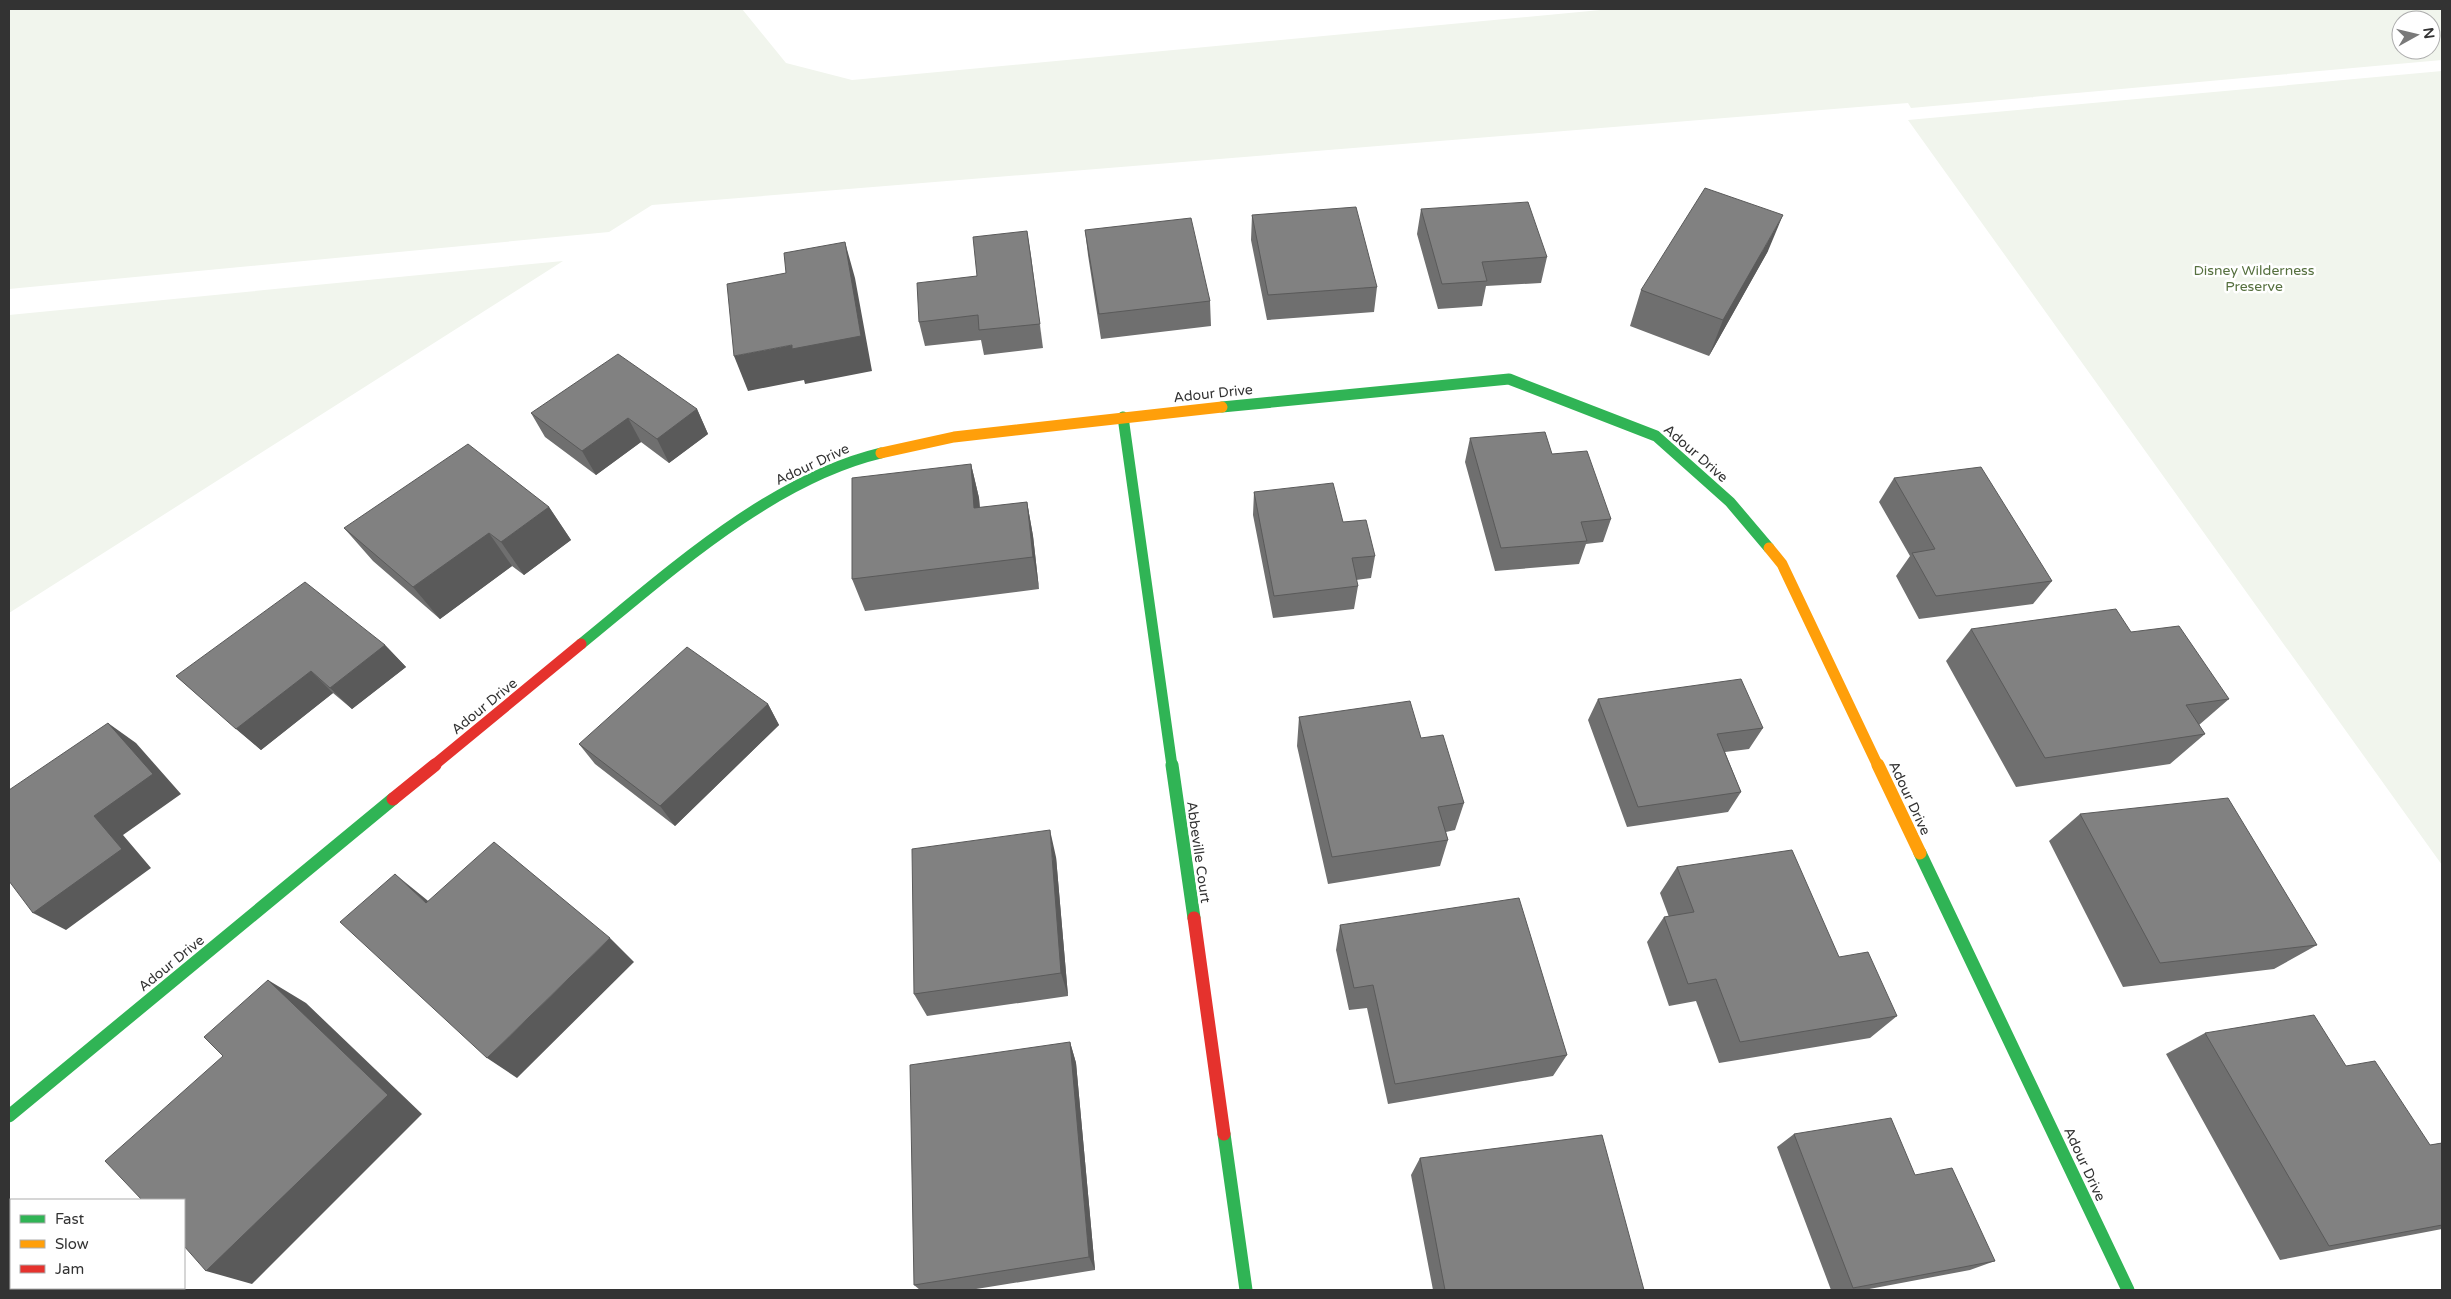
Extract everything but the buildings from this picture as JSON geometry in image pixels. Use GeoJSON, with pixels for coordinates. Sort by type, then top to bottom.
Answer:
{"type":"FeatureCollection","features":[{"type":"Feature","properties":{"kind":"street","name":"Adour Drive"},"geometry":{"type":"LineString","coordinates":[[9,1116],[692,553],[789,489],[850,460],[954,438],[1124,418],[1508,379],[1656,436],[1730,502],[1782,564],[2128,1290]]}},
{"type":"Feature","properties":{"kind":"street","name":"Abbeville Court"},"geometry":{"type":"LineString","coordinates":[[1124,418],[1246,1290]]}},
{"type":"Feature","properties":{"kind":"green space"},"geometry":{"type":"Polygon","coordinates":[[[9,9],[742,9],[786,63],[852,80],[1611,9],[2442,9],[2442,60],[1911,108],[1908,103],[652,205],[609,232],[9,289],[9,9]]]}},
{"type":"Feature","properties":{"kind":"green space","name":"Disney Wilderness Preserve"},"geometry":{"type":"Polygon","coordinates":[[[2442,71],[2442,865],[1908,120],[2442,71]]]}},
{"type":"Feature","properties":{"kind":"green space"},"geometry":{"type":"Polygon","coordinates":[[[563,261],[9,613],[9,315],[563,261]]]}},
{"type":"Feature","properties":{"kind":"traffic: fast"},"geometry":{"type":"LineString","coordinates":[[1222,407],[1509,379],[1656,436],[1730,502],[1769,548]]}},
{"type":"Feature","properties":{"kind":"traffic: fast"},"geometry":{"type":"LineString","coordinates":[[1123,417],[1194,918]]}},
{"type":"Feature","properties":{"kind":"traffic: fast"},"geometry":{"type":"LineString","coordinates":[[581,644],[692,553],[789,489],[851,460],[881,453]]}},
{"type":"Feature","properties":{"kind":"traffic: fast"},"geometry":{"type":"LineString","coordinates":[[9,1116],[393,799]]}},
{"type":"Feature","properties":{"kind":"traffic: fast"},"geometry":{"type":"LineString","coordinates":[[1920,853],[2128,1290]]}},
{"type":"Feature","properties":{"kind":"traffic: fast"},"geometry":{"type":"LineString","coordinates":[[1224,1134],[1246,1290]]}},
{"type":"Feature","properties":{"kind":"traffic: slow"},"geometry":{"type":"LineString","coordinates":[[881,453],[954,437],[1222,407]]}},
{"type":"Feature","properties":{"kind":"traffic: slow"},"geometry":{"type":"LineString","coordinates":[[1769,548],[1782,564],[1920,853]]}},
{"type":"Feature","properties":{"kind":"traffic: jam"},"geometry":{"type":"LineString","coordinates":[[393,799],[581,644]]}},
{"type":"Feature","properties":{"kind":"traffic: jam"},"geometry":{"type":"LineString","coordinates":[[1194,918],[1224,1134]]}}]}
